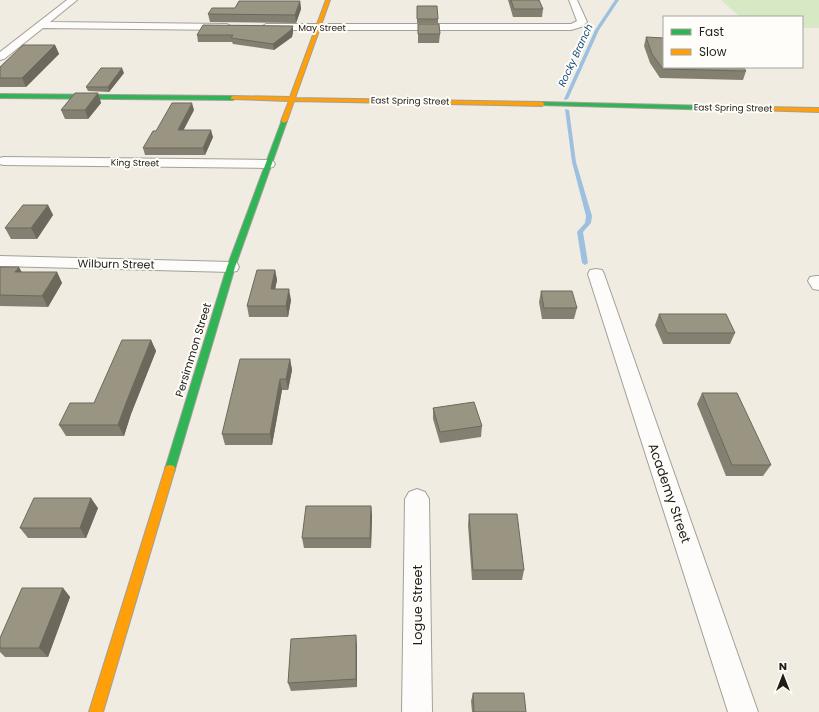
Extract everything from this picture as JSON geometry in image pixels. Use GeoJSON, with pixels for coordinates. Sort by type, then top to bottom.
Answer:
{"type":"FeatureCollection","features":[{"type":"Feature","properties":{"kind":"street"},"geometry":{"type":"LineString","coordinates":[[0,57],[73,0]]}},
{"type":"Feature","properties":{"kind":"street","name":"Persimmon Street"},"geometry":{"type":"LineString","coordinates":[[96,712],[231,267],[328,0]]}},
{"type":"Feature","properties":{"kind":"street","name":"May Street"},"geometry":{"type":"LineString","coordinates":[[260,27],[566,27],[578,25],[581,21],[574,0]]}},
{"type":"Feature","properties":{"kind":"street"},"geometry":{"type":"LineString","coordinates":[[41,25],[236,27]]}},
{"type":"Feature","properties":{"kind":"street","name":"East Spring Street"},"geometry":{"type":"LineString","coordinates":[[0,96],[293,99],[819,110]]}},
{"type":"Feature","properties":{"kind":"street","name":"King Street"},"geometry":{"type":"LineString","coordinates":[[3,162],[268,164]]}},
{"type":"Feature","properties":{"kind":"street","name":"Wilburn Street"},"geometry":{"type":"LineString","coordinates":[[0,261],[231,267]]}},
{"type":"Feature","properties":{"kind":"street","name":"Academy Street"},"geometry":{"type":"LineString","coordinates":[[596,274],[743,712]]}},
{"type":"Feature","properties":{"kind":"street","name":"Logue Street"},"geometry":{"type":"LineString","coordinates":[[417,499],[417,712]]}},
{"type":"Feature","properties":{"kind":"green space"},"geometry":{"type":"Polygon","coordinates":[[[721,0],[819,0],[819,28],[803,28],[803,16],[739,16],[721,0]]]}},
{"type":"Feature","properties":{"kind":"building"},"geometry":{"type":"Polygon","coordinates":[[[511,0],[539,0],[543,9],[514,9],[511,0]]]}},
{"type":"Feature","properties":{"kind":"building"},"geometry":{"type":"Polygon","coordinates":[[[239,1],[300,1],[295,15],[208,14],[212,8],[235,8],[239,1]]]}},
{"type":"Feature","properties":{"kind":"building"},"geometry":{"type":"Polygon","coordinates":[[[417,6],[437,6],[438,19],[417,19],[417,6]]]}},
{"type":"Feature","properties":{"kind":"building"},"geometry":{"type":"Polygon","coordinates":[[[418,24],[439,24],[440,34],[418,34],[418,24]]]}},
{"type":"Feature","properties":{"kind":"building"},"geometry":{"type":"Polygon","coordinates":[[[203,25],[293,26],[291,30],[273,44],[231,38],[233,35],[197,35],[203,25]]]}},
{"type":"Feature","properties":{"kind":"building"},"geometry":{"type":"Polygon","coordinates":[[[646,37],[663,38],[663,68],[744,68],[746,71],[663,69],[652,54],[646,37]]]}},
{"type":"Feature","properties":{"kind":"building"},"geometry":{"type":"Polygon","coordinates":[[[23,45],[55,45],[22,78],[0,78],[0,67],[23,45]]]}},
{"type":"Feature","properties":{"kind":"building"},"geometry":{"type":"Polygon","coordinates":[[[101,68],[122,68],[108,87],[86,87],[101,68]]]}},
{"type":"Feature","properties":{"kind":"building"},"geometry":{"type":"Polygon","coordinates":[[[75,93],[98,93],[85,110],[61,110],[75,93]]]}},
{"type":"Feature","properties":{"kind":"building"},"geometry":{"type":"Polygon","coordinates":[[[172,103],[192,103],[178,130],[211,130],[203,148],[143,148],[153,131],[156,131],[172,103]]]}},
{"type":"Feature","properties":{"kind":"building"},"geometry":{"type":"Polygon","coordinates":[[[23,205],[48,205],[31,228],[5,228],[23,205]]]}},
{"type":"Feature","properties":{"kind":"building"},"geometry":{"type":"Polygon","coordinates":[[[0,267],[19,267],[15,272],[57,272],[42,296],[0,295],[0,267]]]}},
{"type":"Feature","properties":{"kind":"building"},"geometry":{"type":"Polygon","coordinates":[[[257,270],[275,270],[271,289],[289,289],[286,306],[247,306],[257,270]]]}},
{"type":"Feature","properties":{"kind":"building"},"geometry":{"type":"Polygon","coordinates":[[[541,291],[572,291],[577,308],[544,308],[541,291]]]}},
{"type":"Feature","properties":{"kind":"building"},"geometry":{"type":"Polygon","coordinates":[[[659,314],[726,314],[735,333],[667,333],[659,314]]]}},
{"type":"Feature","properties":{"kind":"building"},"geometry":{"type":"Polygon","coordinates":[[[122,340],[151,340],[118,425],[59,425],[70,403],[94,403],[122,340]]]}},
{"type":"Feature","properties":{"kind":"building"},"geometry":{"type":"Polygon","coordinates":[[[240,359],[290,359],[286,379],[280,379],[270,434],[222,434],[240,359]]]}},
{"type":"Feature","properties":{"kind":"building"},"geometry":{"type":"Polygon","coordinates":[[[702,393],[737,393],[771,465],[732,465],[702,393]]]}},
{"type":"Feature","properties":{"kind":"building"},"geometry":{"type":"Polygon","coordinates":[[[474,402],[482,426],[440,432],[433,408],[474,402]]]}},
{"type":"Feature","properties":{"kind":"building"},"geometry":{"type":"Polygon","coordinates":[[[34,498],[91,498],[80,528],[20,528],[34,498]]]}},
{"type":"Feature","properties":{"kind":"building"},"geometry":{"type":"Polygon","coordinates":[[[306,506],[371,506],[370,538],[302,538],[306,506]]]}},
{"type":"Feature","properties":{"kind":"building"},"geometry":{"type":"Polygon","coordinates":[[[469,514],[517,514],[524,570],[473,570],[469,514]]]}},
{"type":"Feature","properties":{"kind":"building"},"geometry":{"type":"Polygon","coordinates":[[[22,588],[63,588],[39,648],[0,648],[0,638],[22,588]]]}},
{"type":"Feature","properties":{"kind":"building"},"geometry":{"type":"Polygon","coordinates":[[[356,635],[356,679],[288,683],[291,639],[356,635]]]}},
{"type":"Feature","properties":{"kind":"building"},"geometry":{"type":"Polygon","coordinates":[[[473,693],[524,693],[526,712],[474,712],[473,693]]]}},
{"type":"Feature","properties":{"kind":"waterway","name":"Rocky Branch"},"geometry":{"type":"LineString","coordinates":[[566,99],[597,30],[617,0]]}},
{"type":"Feature","properties":{"kind":"waterway","name":"Rocky Branch"},"geometry":{"type":"LineString","coordinates":[[567,110],[574,162],[589,216],[588,223],[580,232],[585,263]]}},
{"type":"Feature","properties":{"kind":"traffic: fast"},"geometry":{"type":"LineString","coordinates":[[0,96],[233,98]]}},
{"type":"Feature","properties":{"kind":"traffic: fast"},"geometry":{"type":"LineString","coordinates":[[542,104],[757,109]]}},
{"type":"Feature","properties":{"kind":"traffic: fast"},"geometry":{"type":"LineString","coordinates":[[170,469],[231,267],[284,121]]}},
{"type":"Feature","properties":{"kind":"traffic: slow"},"geometry":{"type":"LineString","coordinates":[[284,121],[328,0]]}},
{"type":"Feature","properties":{"kind":"traffic: slow"},"geometry":{"type":"LineString","coordinates":[[233,98],[542,104]]}},
{"type":"Feature","properties":{"kind":"traffic: slow"},"geometry":{"type":"LineString","coordinates":[[757,109],[819,110]]}},
{"type":"Feature","properties":{"kind":"traffic: slow"},"geometry":{"type":"LineString","coordinates":[[96,712],[170,469]]}}]}
